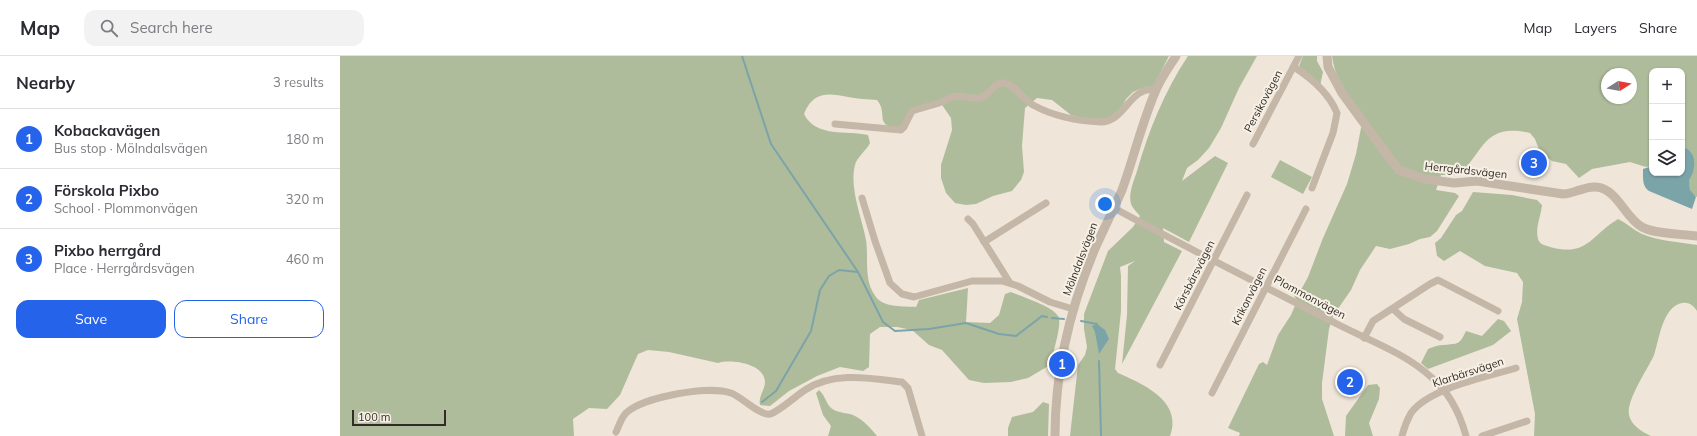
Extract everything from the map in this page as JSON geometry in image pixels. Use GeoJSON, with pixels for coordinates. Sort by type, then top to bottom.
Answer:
{"type":"FeatureCollection","features":[{"type":"Feature","properties":{"kind":"street","name":"Mölndalsvägen"},"geometry":{"type":"LineString","coordinates":[[1055,436],[1058,392],[1073,309],[1094,251],[1114,208],[1132,163],[1156,90],[1176,56]]}},
{"type":"Feature","properties":{"kind":"street","name":"Persikovägen"},"geometry":{"type":"LineString","coordinates":[[1253,144],[1299,56]]}},
{"type":"Feature","properties":{"kind":"street","name":"Herrgårdsvägen"},"geometry":{"type":"LineString","coordinates":[[1327,56],[1328,67],[1342,93],[1399,170],[1425,179],[1454,182],[1477,182],[1563,194],[1589,187],[1597,187],[1612,194],[1634,221],[1642,227],[1697,236]]}},
{"type":"Feature","properties":{"kind":"street","name":"Persikovägen"},"geometry":{"type":"LineString","coordinates":[[1294,67],[1306,74],[1315,83],[1329,99],[1337,113],[1333,133],[1312,188]]}},
{"type":"Feature","properties":{"kind":"street"},"geometry":{"type":"LineString","coordinates":[[835,124],[901,130],[912,111],[938,104],[952,97],[962,96],[980,98],[986,95],[998,84],[1003,83],[1010,85],[1033,105],[1050,112],[1079,120],[1102,122],[1116,117],[1139,93],[1145,90],[1156,90]]}},
{"type":"Feature","properties":{"kind":"street","name":"Körsbärsvägen"},"geometry":{"type":"LineString","coordinates":[[1160,365],[1247,194]]}},
{"type":"Feature","properties":{"kind":"street"},"geometry":{"type":"LineString","coordinates":[[862,198],[875,242],[890,283],[902,294],[909,297],[922,296],[972,282],[986,280],[1010,283],[1050,302],[1073,309]]}},
{"type":"Feature","properties":{"kind":"street"},"geometry":{"type":"LineString","coordinates":[[984,242],[1046,203]]}},
{"type":"Feature","properties":{"kind":"street","name":"Plommonvägen"},"geometry":{"type":"LineString","coordinates":[[1114,208],[1421,368],[1444,390],[1456,410],[1466,436]]}},
{"type":"Feature","properties":{"kind":"street","name":"Krikonvägen"},"geometry":{"type":"LineString","coordinates":[[1212,393],[1306,209]]}},
{"type":"Feature","properties":{"kind":"street"},"geometry":{"type":"LineString","coordinates":[[968,219],[973,224],[1010,283]]}},
{"type":"Feature","properties":{"kind":"street"},"geometry":{"type":"LineString","coordinates":[[1364,338],[1373,321],[1438,280],[1498,311]]}},
{"type":"Feature","properties":{"kind":"street"},"geometry":{"type":"LineString","coordinates":[[1393,309],[1404,319],[1440,337]]}},
{"type":"Feature","properties":{"kind":"street","name":"Klarbärsvägen"},"geometry":{"type":"LineString","coordinates":[[1402,436],[1405,424],[1412,412],[1424,400],[1444,390],[1516,368]]}},
{"type":"Feature","properties":{"kind":"street"},"geometry":{"type":"LineString","coordinates":[[616,432],[621,420],[630,410],[673,394],[705,391],[730,392],[747,401],[759,411],[769,414],[777,411],[817,383],[838,377],[875,379],[902,382],[905,384],[908,388],[922,436]]}},
{"type":"Feature","properties":{"kind":"street"},"geometry":{"type":"LineString","coordinates":[[1482,436],[1527,421]]}},
{"type":"Feature","properties":{"kind":"green space"},"geometry":{"type":"Polygon","coordinates":[[[340,56],[1169,56],[1153,87],[1142,88],[1133,92],[1126,99],[1120,111],[1115,116],[1094,121],[1071,115],[1052,100],[1037,98],[1025,108],[1022,146],[1024,172],[1021,180],[1012,191],[993,196],[976,204],[966,205],[955,203],[946,193],[941,178],[941,165],[952,130],[951,118],[940,102],[912,113],[898,129],[890,127],[884,122],[882,110],[877,100],[822,95],[812,101],[804,114],[809,122],[824,130],[868,135],[870,143],[856,162],[854,183],[866,240],[869,284],[876,297],[880,301],[889,305],[916,307],[919,300],[968,288],[966,322],[990,323],[999,315],[1005,294],[1011,292],[1043,305],[1055,312],[1058,316],[1059,325],[1057,340],[1050,365],[1028,378],[1011,382],[984,383],[969,380],[942,350],[929,345],[912,330],[897,327],[880,327],[870,334],[869,367],[863,371],[840,367],[817,376],[789,391],[770,406],[760,405],[760,399],[765,382],[759,370],[753,367],[738,362],[718,363],[669,352],[648,350],[638,354],[620,395],[607,409],[589,408],[573,419],[574,436],[340,436],[340,56]]]}},
{"type":"Feature","properties":{"kind":"green space"},"geometry":{"type":"Polygon","coordinates":[[[1188,56],[1257,56],[1239,88],[1221,128],[1209,148],[1198,160],[1187,168],[1182,181],[1215,156],[1228,163],[1189,242],[1163,228],[1164,242],[1182,251],[1122,364],[1127,315],[1128,266],[1135,261],[1120,267],[1121,311],[1115,369],[1118,373],[1149,389],[1166,404],[1171,413],[1173,424],[1170,436],[1070,436],[1078,365],[1085,355],[1087,347],[1084,329],[1084,314],[1108,251],[1133,227],[1140,216],[1134,209],[1130,200],[1133,183],[1164,97],[1188,56]]]}},
{"type":"Feature","properties":{"kind":"green space"},"geometry":{"type":"Polygon","coordinates":[[[1303,56],[1317,56],[1317,61],[1323,72],[1320,86],[1299,66],[1303,56]]]}},
{"type":"Feature","properties":{"kind":"green space"},"geometry":{"type":"Polygon","coordinates":[[[1332,56],[1697,56],[1697,197],[1692,194],[1690,190],[1685,154],[1685,68],[1649,68],[1649,166],[1630,162],[1592,169],[1579,178],[1566,164],[1552,161],[1540,152],[1535,139],[1530,133],[1515,131],[1503,132],[1494,135],[1487,141],[1468,166],[1459,175],[1441,175],[1436,190],[1455,193],[1459,196],[1437,231],[1430,237],[1390,249],[1376,246],[1360,270],[1351,290],[1333,316],[1329,329],[1322,383],[1322,399],[1334,436],[1239,436],[1240,433],[1228,428],[1259,364],[1263,362],[1267,365],[1278,335],[1291,315],[1297,301],[1293,294],[1302,288],[1308,277],[1323,238],[1347,184],[1356,154],[1361,128],[1366,119],[1344,89],[1336,74],[1332,56]]]}},
{"type":"Feature","properties":{"kind":"green space"},"geometry":{"type":"Polygon","coordinates":[[[1280,160],[1312,177],[1303,194],[1271,177],[1280,160]]]}},
{"type":"Feature","properties":{"kind":"green space"},"geometry":{"type":"Polygon","coordinates":[[[1473,192],[1512,195],[1537,200],[1542,205],[1538,226],[1538,239],[1541,244],[1550,247],[1573,249],[1581,247],[1618,219],[1648,236],[1662,240],[1697,245],[1697,311],[1691,304],[1682,303],[1675,306],[1670,311],[1662,325],[1654,355],[1634,393],[1629,409],[1630,419],[1634,425],[1651,436],[1534,436],[1535,414],[1517,319],[1522,302],[1523,282],[1517,273],[1485,266],[1460,251],[1444,261],[1437,256],[1435,243],[1441,238],[1456,215],[1462,211],[1473,192]]]}},
{"type":"Feature","properties":{"kind":"green space"},"geometry":{"type":"Polygon","coordinates":[[[1498,319],[1504,321],[1511,331],[1493,345],[1428,369],[1421,363],[1428,349],[1458,343],[1466,331],[1482,336],[1498,319]]]}},
{"type":"Feature","properties":{"kind":"green space"},"geometry":{"type":"Polygon","coordinates":[[[1377,384],[1380,388],[1379,399],[1369,423],[1373,436],[1345,436],[1346,416],[1368,385],[1377,384]]]}},
{"type":"Feature","properties":{"kind":"green space"},"geometry":{"type":"Polygon","coordinates":[[[819,390],[831,408],[856,417],[866,424],[877,436],[828,436],[831,426],[823,415],[816,393],[819,390]]]}},
{"type":"Feature","properties":{"kind":"green space"},"geometry":{"type":"Polygon","coordinates":[[[1043,402],[1049,404],[1048,436],[1008,436],[1008,428],[1012,417],[1033,412],[1043,402]]]}},
{"type":"Feature","properties":{"kind":"water"},"geometry":{"type":"Polygon","coordinates":[[[1685,148],[1691,152],[1694,160],[1694,166],[1692,176],[1689,180],[1690,190],[1696,197],[1692,209],[1649,191],[1643,182],[1643,169],[1649,167],[1649,176],[1685,176],[1685,148]]]}},
{"type":"Feature","properties":{"kind":"water"},"geometry":{"type":"Polygon","coordinates":[[[1097,324],[1105,330],[1109,339],[1099,354],[1095,332],[1092,326],[1097,324]]]}},
{"type":"Feature","properties":{"kind":"waterway"},"geometry":{"type":"LineString","coordinates":[[742,56],[771,144],[858,272],[883,322],[895,331],[929,329],[966,323],[999,334],[1016,336],[1042,316],[1047,317]]}},
{"type":"Feature","properties":{"kind":"waterway"},"geometry":{"type":"LineString","coordinates":[[762,402],[776,391],[811,331],[820,290],[829,276],[839,270],[858,272]]}},
{"type":"Feature","properties":{"kind":"waterway"},"geometry":{"type":"LineString","coordinates":[[1052,318],[1064,319]]}},
{"type":"Feature","properties":{"kind":"waterway"},"geometry":{"type":"LineString","coordinates":[[1081,321],[1097,324],[1097,326]]}},
{"type":"Feature","properties":{"kind":"waterway"},"geometry":{"type":"LineString","coordinates":[[1099,361],[1101,436]]}},
{"type":"Feature","properties":{"kind":"place","name":"Pixbo herrgård"},"geometry":{"type":"Point","coordinates":[1534,163]}},
{"type":"Feature","properties":{"kind":"place","name":"Kobackavägen"},"geometry":{"type":"Point","coordinates":[1062,364]}},
{"type":"Feature","properties":{"kind":"place","name":"Förskola Pixbo"},"geometry":{"type":"Point","coordinates":[1350,382]}}]}
